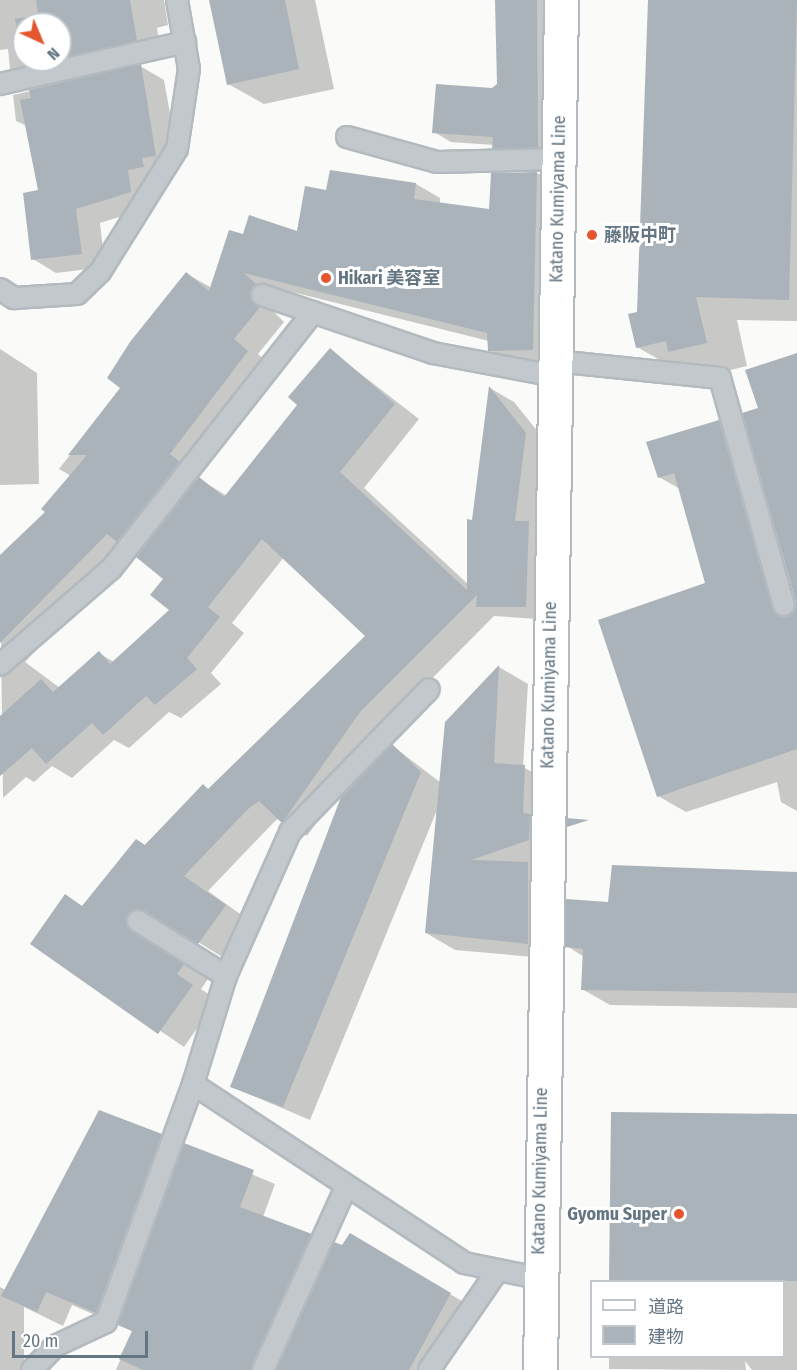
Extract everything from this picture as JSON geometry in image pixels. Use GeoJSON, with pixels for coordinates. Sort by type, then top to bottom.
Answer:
{"type":"FeatureCollection","features":[{"type":"Feature","properties":{"kind":"main road","name":"Katano Kumiyama Line"},"geometry":{"type":"LineString","coordinates":[[540,1370],[538,1278],[561,0]]}},
{"type":"Feature","properties":{"kind":"lane"},"geometry":{"type":"LineString","coordinates":[[0,289],[14,298],[77,294],[100,272],[177,149],[189,69],[177,0]]}},
{"type":"Feature","properties":{"kind":"lane"},"geometry":{"type":"LineString","coordinates":[[0,84],[185,42]]}},
{"type":"Feature","properties":{"kind":"lane"},"geometry":{"type":"LineString","coordinates":[[346,137],[437,162],[559,159]]}},
{"type":"Feature","properties":{"kind":"lane"},"geometry":{"type":"LineString","coordinates":[[262,295],[433,352],[555,368],[720,378],[784,604]]}},
{"type":"Feature","properties":{"kind":"lane"},"geometry":{"type":"LineString","coordinates":[[0,665],[111,569],[313,312]]}},
{"type":"Feature","properties":{"kind":"lane"},"geometry":{"type":"LineString","coordinates":[[32,1370],[56,1346],[106,1322],[193,1084],[226,976],[290,832],[429,689]]}},
{"type":"Feature","properties":{"kind":"lane"},"geometry":{"type":"LineString","coordinates":[[138,921],[226,976]]}},
{"type":"Feature","properties":{"kind":"lane"},"geometry":{"type":"LineString","coordinates":[[193,1084],[464,1263],[538,1278]]}},
{"type":"Feature","properties":{"kind":"lane"},"geometry":{"type":"LineString","coordinates":[[263,1370],[346,1187]]}},
{"type":"Feature","properties":{"kind":"lane"},"geometry":{"type":"LineString","coordinates":[[429,1370],[498,1270]]}},
{"type":"Feature","properties":{"kind":"building"},"geometry":{"type":"Polygon","coordinates":[[[36,0],[130,0],[137,41],[72,55],[72,12],[38,12],[36,0]]]}},
{"type":"Feature","properties":{"kind":"building"},"geometry":{"type":"Polygon","coordinates":[[[209,0],[285,0],[299,69],[227,85],[209,0]]]}},
{"type":"Feature","properties":{"kind":"building"},"geometry":{"type":"Polygon","coordinates":[[[495,0],[537,0],[538,148],[492,149],[493,137],[432,133],[436,84],[492,88],[497,84],[495,0]]]}},
{"type":"Feature","properties":{"kind":"building"},"geometry":{"type":"Polygon","coordinates":[[[648,0],[797,0],[789,300],[696,297],[707,343],[668,352],[666,341],[636,348],[628,314],[637,312],[648,0]]]}},
{"type":"Feature","properties":{"kind":"building"},"geometry":{"type":"Polygon","coordinates":[[[141,64],[156,156],[142,158],[144,167],[128,170],[131,192],[76,209],[82,254],[31,260],[23,193],[38,190],[20,100],[31,98],[29,90],[141,64]]]}},
{"type":"Feature","properties":{"kind":"building"},"geometry":{"type":"Polygon","coordinates":[[[330,170],[416,183],[414,199],[489,209],[491,173],[537,172],[533,350],[488,351],[487,333],[244,273],[257,285],[250,297],[260,307],[234,339],[248,351],[170,454],[180,462],[117,542],[107,534],[0,643],[0,555],[45,512],[41,509],[87,455],[68,455],[120,388],[107,378],[130,342],[186,272],[209,291],[229,230],[243,234],[249,215],[297,231],[305,186],[326,190],[330,170]]]}},
{"type":"Feature","properties":{"kind":"building"},"geometry":{"type":"Polygon","coordinates":[[[330,348],[395,404],[340,472],[467,590],[467,519],[472,520],[489,386],[526,433],[515,521],[529,521],[526,607],[476,607],[477,595],[360,712],[282,823],[259,801],[248,809],[184,876],[226,905],[198,944],[144,911],[128,914],[128,927],[184,964],[177,974],[193,985],[158,1034],[30,944],[65,894],[82,906],[136,839],[145,845],[203,784],[208,789],[365,636],[262,539],[208,607],[220,617],[187,658],[197,669],[155,705],[146,696],[103,735],[92,723],[46,764],[32,748],[0,776],[0,716],[41,679],[53,692],[99,651],[110,664],[169,610],[150,595],[163,579],[136,557],[199,477],[224,497],[297,405],[288,397],[330,348]]]}},
{"type":"Feature","properties":{"kind":"building"},"geometry":{"type":"Polygon","coordinates":[[[797,353],[797,749],[657,797],[598,620],[705,583],[674,473],[658,478],[646,442],[719,420],[772,608],[788,616],[796,602],[742,413],[758,408],[745,370],[797,353]]]}},
{"type":"Feature","properties":{"kind":"building"},"geometry":{"type":"Polygon","coordinates":[[[499,665],[494,763],[525,765],[523,813],[530,814],[529,840],[471,860],[528,862],[528,944],[425,933],[445,722],[499,665]]]}},
{"type":"Feature","properties":{"kind":"building"},"geometry":{"type":"Polygon","coordinates":[[[392,744],[421,772],[283,1107],[230,1087],[341,797],[392,744]]]}},
{"type":"Feature","properties":{"kind":"building"},"geometry":{"type":"Polygon","coordinates":[[[567,818],[589,820],[567,827],[567,818]]]}},
{"type":"Feature","properties":{"kind":"building"},"geometry":{"type":"Polygon","coordinates":[[[612,865],[797,872],[797,993],[581,990],[583,949],[565,947],[566,899],[608,902],[612,865]]]}},
{"type":"Feature","properties":{"kind":"building"},"geometry":{"type":"Polygon","coordinates":[[[99,1110],[162,1134],[96,1313],[46,1292],[37,1312],[1,1296],[99,1110]]]}},
{"type":"Feature","properties":{"kind":"building"},"geometry":{"type":"Polygon","coordinates":[[[611,1112],[797,1114],[797,1281],[609,1280],[611,1112]]]}},
{"type":"Feature","properties":{"kind":"building"},"geometry":{"type":"Polygon","coordinates":[[[184,1143],[254,1170],[240,1207],[312,1234],[251,1370],[143,1370],[119,1359],[132,1331],[118,1325],[184,1143]]]}},
{"type":"Feature","properties":{"kind":"building"},"geometry":{"type":"Polygon","coordinates":[[[350,1233],[451,1293],[409,1370],[276,1370],[334,1242],[342,1245],[350,1233]]]}},
{"type":"Feature","properties":{"kind":"place","name":"藤阪中町"},"geometry":{"type":"Point","coordinates":[592,235]}},
{"type":"Feature","properties":{"kind":"place","name":"Hikari 美容室"},"geometry":{"type":"Point","coordinates":[326,278]}},
{"type":"Feature","properties":{"kind":"place","name":"Gyomu Super"},"geometry":{"type":"Point","coordinates":[679,1214]}}]}
